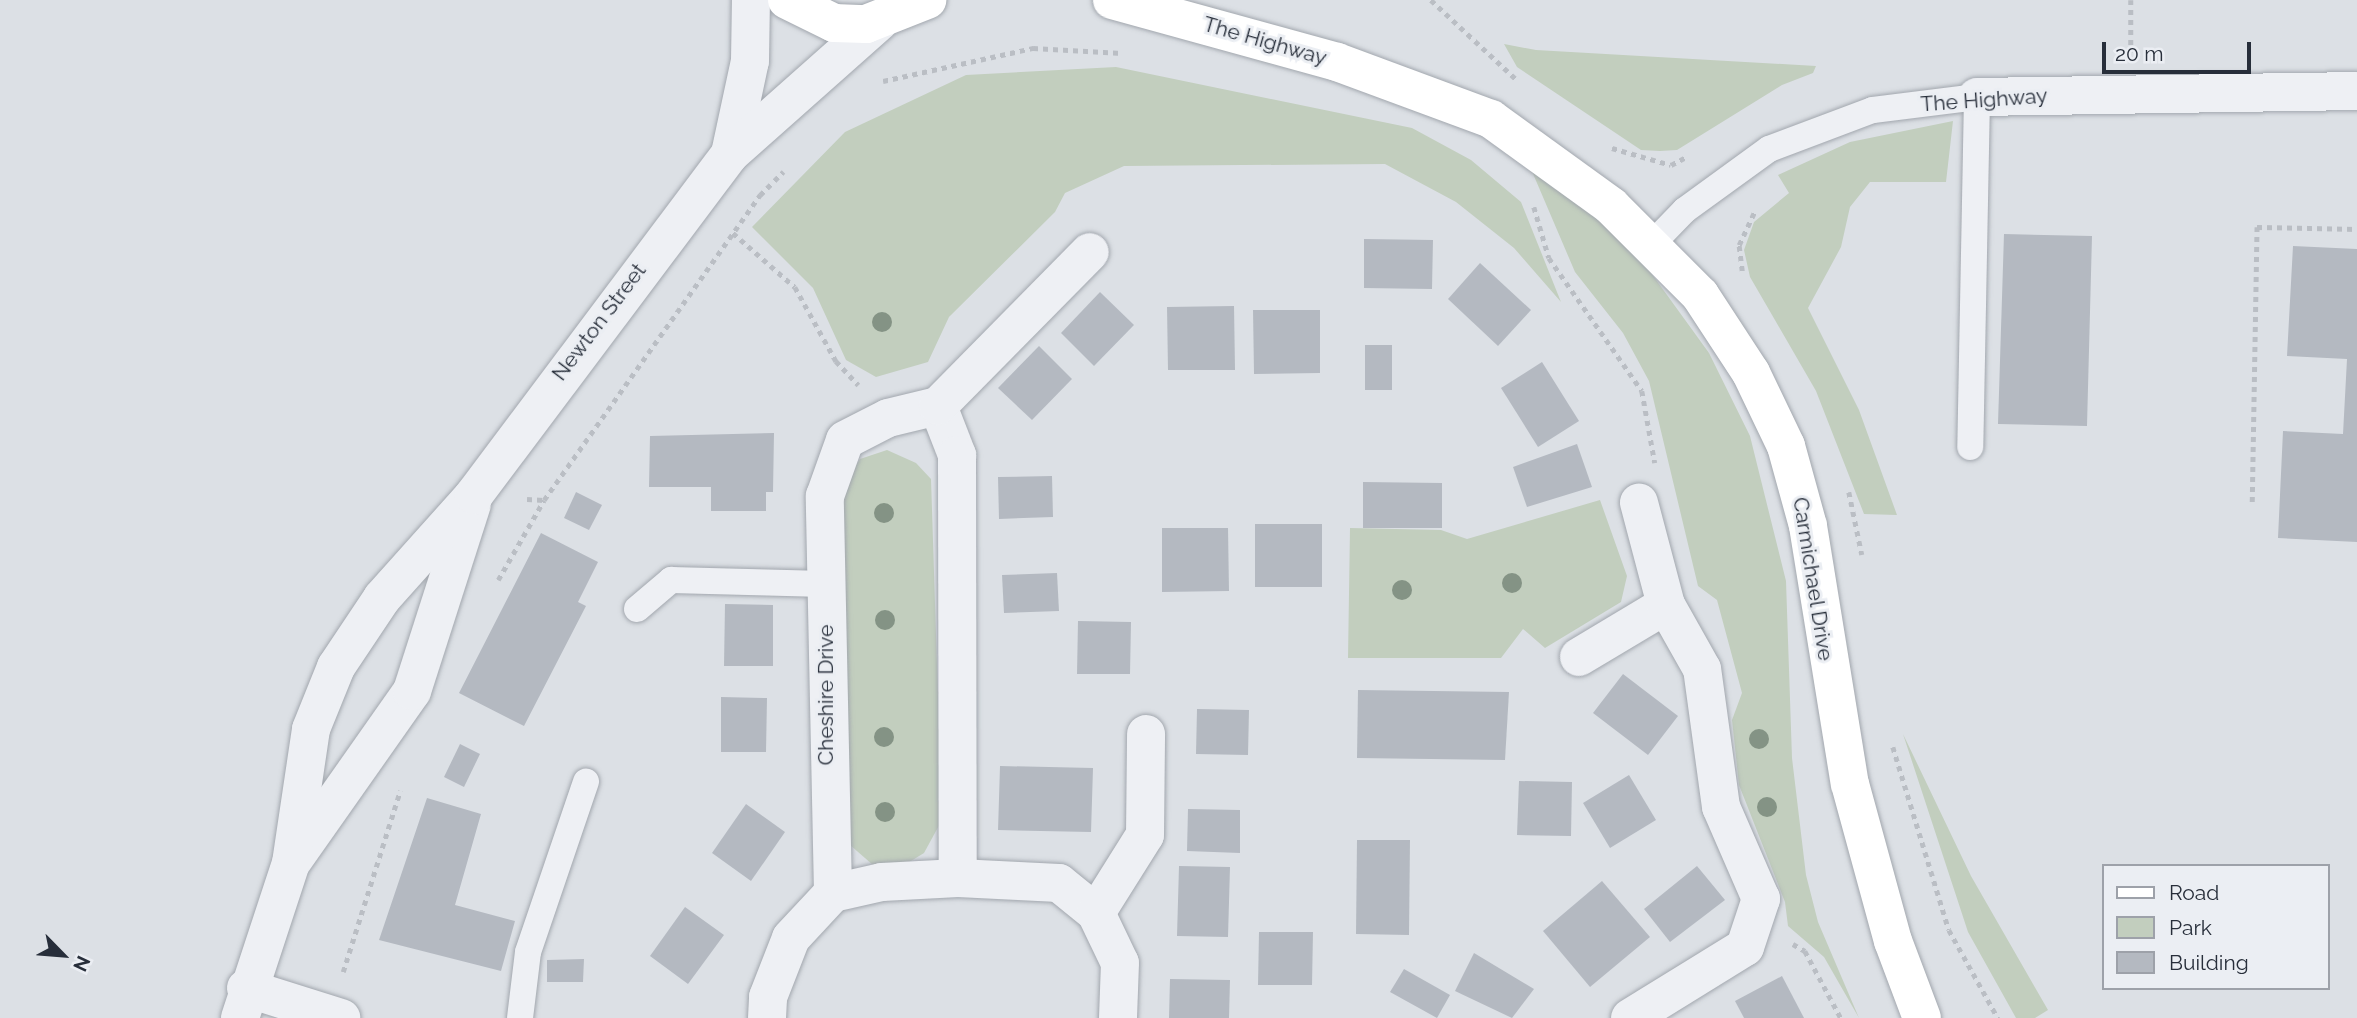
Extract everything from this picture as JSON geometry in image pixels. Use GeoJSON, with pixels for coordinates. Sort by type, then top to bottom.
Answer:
{"type":"FeatureCollection","features":[{"type":"Feature","properties":{"kind":"main road"},"geometry":{"type":"LineString","coordinates":[[787,0],[834,23],[880,21],[927,0]]}},
{"type":"Feature","properties":{"kind":"main road","name":"The Highway"},"geometry":{"type":"LineString","coordinates":[[1112,0],[1337,62]]}},
{"type":"Feature","properties":{"kind":"main road","name":"Carmichael Drive"},"geometry":{"type":"LineString","coordinates":[[1337,62],[1491,119],[1652,244],[1700,295],[1751,373],[1786,446],[1808,526],[1850,784],[1893,942],[1922,1018]]}},
{"type":"Feature","properties":{"kind":"street"},"geometry":{"type":"LineString","coordinates":[[730,154],[750,61],[751,0]]}},
{"type":"Feature","properties":{"kind":"street"},"geometry":{"type":"LineString","coordinates":[[730,154],[880,21]]}},
{"type":"Feature","properties":{"kind":"street","name":"The Highway"},"geometry":{"type":"LineString","coordinates":[[1978,97],[2357,91]]}},
{"type":"Feature","properties":{"kind":"street","name":"Newton Street"},"geometry":{"type":"LineString","coordinates":[[243,1003],[291,863],[311,729],[336,667],[382,598],[474,495],[730,154]]}},
{"type":"Feature","properties":{"kind":"street"},"geometry":{"type":"LineString","coordinates":[[958,878],[957,455],[938,405],[1090,252]]}},
{"type":"Feature","properties":{"kind":"street","name":"Cheshire Drive"},"geometry":{"type":"LineString","coordinates":[[833,893],[825,496],[845,440],[888,418],[938,405]]}},
{"type":"Feature","properties":{"kind":"street","name":"Newton Street"},"geometry":{"type":"LineString","coordinates":[[291,863],[412,691],[474,495]]}},
{"type":"Feature","properties":{"kind":"street"},"geometry":{"type":"LineString","coordinates":[[1630,1018],[1745,947],[1756,923],[1761,899],[1721,807],[1702,669],[1666,605],[1639,503]]}},
{"type":"Feature","properties":{"kind":"street"},"geometry":{"type":"LineString","coordinates":[[1579,657],[1666,605]]}},
{"type":"Feature","properties":{"kind":"street"},"geometry":{"type":"LineString","coordinates":[[1096,913],[1145,835],[1146,734]]}},
{"type":"Feature","properties":{"kind":"street"},"geometry":{"type":"LineString","coordinates":[[767,1018],[768,997],[791,938],[833,893],[882,882],[958,878],[1059,883],[1096,913],[1120,963],[1118,1018]]}},
{"type":"Feature","properties":{"kind":"street"},"geometry":{"type":"LineString","coordinates":[[243,1003],[341,1018]]}},
{"type":"Feature","properties":{"kind":"lane","name":"The Highway"},"geometry":{"type":"LineString","coordinates":[[1652,244],[1685,210],[1769,149],[1873,110],[1978,97]]}},
{"type":"Feature","properties":{"kind":"lane"},"geometry":{"type":"LineString","coordinates":[[1970,447],[1978,97]]}},
{"type":"Feature","properties":{"kind":"lane"},"geometry":{"type":"LineString","coordinates":[[637,609],[671,580],[825,584]]}},
{"type":"Feature","properties":{"kind":"lane"},"geometry":{"type":"LineString","coordinates":[[520,1018],[528,952],[586,782]]}},
{"type":"Feature","properties":{"kind":"path"},"geometry":{"type":"LineString","coordinates":[[1431,0],[1527,89]]}},
{"type":"Feature","properties":{"kind":"path"},"geometry":{"type":"LineString","coordinates":[[2131,0],[2131,65]]}},
{"type":"Feature","properties":{"kind":"path"},"geometry":{"type":"LineString","coordinates":[[873,89],[883,81],[1033,48],[1128,53]]}},
{"type":"Feature","properties":{"kind":"path"},"geometry":{"type":"LineString","coordinates":[[1597,142],[1671,165],[1694,152]]}},
{"type":"Feature","properties":{"kind":"path"},"geometry":{"type":"LineString","coordinates":[[544,500],[733,233],[789,166]]}},
{"type":"Feature","properties":{"kind":"path"},"geometry":{"type":"LineString","coordinates":[[1531,197],[1549,258],[1642,391],[1657,478],[1639,503]]}},
{"type":"Feature","properties":{"kind":"path"},"geometry":{"type":"LineString","coordinates":[[2252,502],[2257,228],[2357,229]]}},
{"type":"Feature","properties":{"kind":"path"},"geometry":{"type":"LineString","coordinates":[[733,233],[795,287],[836,361],[888,418]]}},
{"type":"Feature","properties":{"kind":"path"},"geometry":{"type":"LineString","coordinates":[[1756,923],[1805,951],[1841,1018]]}},
{"type":"Feature","properties":{"kind":"green space"},"geometry":{"type":"Polygon","coordinates":[[[1504,44],[1536,50],[1816,66],[1813,73],[1782,85],[1677,150],[1641,150],[1517,67],[1504,44]]]}},
{"type":"Feature","properties":{"kind":"green space"},"geometry":{"type":"Polygon","coordinates":[[[1116,67],[1412,128],[1471,160],[1521,202],[1561,302],[1514,248],[1456,202],[1385,164],[1124,166],[1065,193],[1055,212],[949,317],[928,362],[876,377],[846,360],[813,288],[752,227],[845,132],[966,75],[1116,67]]]}},
{"type":"Feature","properties":{"kind":"green space"},"geometry":{"type":"Polygon","coordinates":[[[1953,121],[1946,182],[1870,182],[1850,207],[1841,247],[1808,308],[1859,410],[1897,515],[1864,514],[1816,391],[1750,277],[1744,250],[1754,222],[1789,193],[1778,175],[1850,142],[1953,121]]]}},
{"type":"Feature","properties":{"kind":"green space"},"geometry":{"type":"Polygon","coordinates":[[[1531,169],[1597,218],[1646,266],[1709,353],[1750,436],[1786,581],[1792,758],[1806,875],[1818,922],[1859,1018],[1824,957],[1788,926],[1785,902],[1739,785],[1732,720],[1742,693],[1717,600],[1698,586],[1649,381],[1623,333],[1575,272],[1531,169]]]}},
{"type":"Feature","properties":{"kind":"green space"},"geometry":{"type":"Polygon","coordinates":[[[887,450],[916,463],[931,479],[942,820],[924,853],[906,864],[873,865],[850,845],[840,490],[860,459],[887,450]]]}},
{"type":"Feature","properties":{"kind":"green space"},"geometry":{"type":"Polygon","coordinates":[[[1600,500],[1627,576],[1621,602],[1545,648],[1523,629],[1501,658],[1348,658],[1350,528],[1441,530],[1467,539],[1600,500]]]}},
{"type":"Feature","properties":{"kind":"green space"},"geometry":{"type":"Polygon","coordinates":[[[1903,734],[1971,876],[2048,1010],[2035,1018],[2016,1018],[1968,932],[1903,734]]]}},
{"type":"Feature","properties":{"kind":"building"},"geometry":{"type":"Polygon","coordinates":[[[2004,234],[2092,236],[2087,426],[1998,424],[2004,234]]]}},
{"type":"Feature","properties":{"kind":"building"},"geometry":{"type":"Polygon","coordinates":[[[1364,239],[1433,240],[1432,289],[1364,288],[1364,239]]]}},
{"type":"Feature","properties":{"kind":"building"},"geometry":{"type":"Polygon","coordinates":[[[2293,246],[2357,249],[2357,542],[2278,538],[2283,431],[2343,434],[2347,359],[2287,356],[2293,246]]]}},
{"type":"Feature","properties":{"kind":"building"},"geometry":{"type":"Polygon","coordinates":[[[1480,263],[1531,310],[1498,346],[1448,299],[1480,263]]]}},
{"type":"Feature","properties":{"kind":"building"},"geometry":{"type":"Polygon","coordinates":[[[1100,292],[1134,325],[1094,366],[1061,333],[1100,292]]]}},
{"type":"Feature","properties":{"kind":"building"},"geometry":{"type":"Polygon","coordinates":[[[1234,306],[1235,370],[1168,370],[1167,307],[1234,306]]]}},
{"type":"Feature","properties":{"kind":"building"},"geometry":{"type":"Polygon","coordinates":[[[1253,310],[1320,310],[1320,373],[1254,374],[1253,310]]]}},
{"type":"Feature","properties":{"kind":"building"},"geometry":{"type":"Polygon","coordinates":[[[1365,345],[1392,345],[1392,390],[1365,390],[1365,345]]]}},
{"type":"Feature","properties":{"kind":"building"},"geometry":{"type":"Polygon","coordinates":[[[1039,346],[1072,379],[1032,420],[998,388],[1039,346]]]}},
{"type":"Feature","properties":{"kind":"building"},"geometry":{"type":"Polygon","coordinates":[[[1542,362],[1579,421],[1538,447],[1501,388],[1542,362]]]}},
{"type":"Feature","properties":{"kind":"building"},"geometry":{"type":"Polygon","coordinates":[[[774,433],[773,492],[766,492],[766,511],[711,511],[711,487],[649,487],[650,436],[774,433]]]}},
{"type":"Feature","properties":{"kind":"building"},"geometry":{"type":"Polygon","coordinates":[[[1577,444],[1592,487],[1527,507],[1513,467],[1577,444]]]}},
{"type":"Feature","properties":{"kind":"building"},"geometry":{"type":"Polygon","coordinates":[[[1052,476],[1053,517],[999,519],[998,477],[1052,476]]]}},
{"type":"Feature","properties":{"kind":"building"},"geometry":{"type":"Polygon","coordinates":[[[1363,482],[1442,483],[1442,528],[1363,528],[1363,482]]]}},
{"type":"Feature","properties":{"kind":"building"},"geometry":{"type":"Polygon","coordinates":[[[576,492],[602,505],[589,530],[564,518],[576,492]]]}},
{"type":"Feature","properties":{"kind":"building"},"geometry":{"type":"Polygon","coordinates":[[[1255,524],[1322,524],[1322,587],[1255,587],[1255,524]]]}},
{"type":"Feature","properties":{"kind":"building"},"geometry":{"type":"Polygon","coordinates":[[[1162,528],[1228,528],[1229,591],[1162,592],[1162,528]]]}},
{"type":"Feature","properties":{"kind":"building"},"geometry":{"type":"Polygon","coordinates":[[[541,533],[598,562],[578,602],[586,606],[524,726],[459,693],[541,533]]]}},
{"type":"Feature","properties":{"kind":"building"},"geometry":{"type":"Polygon","coordinates":[[[1057,573],[1059,611],[1004,613],[1002,575],[1057,573]]]}},
{"type":"Feature","properties":{"kind":"building"},"geometry":{"type":"Polygon","coordinates":[[[725,604],[773,605],[773,666],[724,666],[725,604]]]}},
{"type":"Feature","properties":{"kind":"building"},"geometry":{"type":"Polygon","coordinates":[[[1078,621],[1131,622],[1130,674],[1077,674],[1078,621]]]}},
{"type":"Feature","properties":{"kind":"building"},"geometry":{"type":"Polygon","coordinates":[[[1623,674],[1678,716],[1648,755],[1593,713],[1623,674]]]}},
{"type":"Feature","properties":{"kind":"building"},"geometry":{"type":"Polygon","coordinates":[[[1358,690],[1509,692],[1505,760],[1357,758],[1358,690]]]}},
{"type":"Feature","properties":{"kind":"building"},"geometry":{"type":"Polygon","coordinates":[[[721,697],[767,698],[766,752],[721,752],[721,697]]]}},
{"type":"Feature","properties":{"kind":"building"},"geometry":{"type":"Polygon","coordinates":[[[1197,709],[1249,710],[1248,755],[1196,754],[1197,709]]]}},
{"type":"Feature","properties":{"kind":"building"},"geometry":{"type":"Polygon","coordinates":[[[460,744],[480,754],[464,787],[444,777],[460,744]]]}},
{"type":"Feature","properties":{"kind":"building"},"geometry":{"type":"Polygon","coordinates":[[[1000,766],[1093,768],[1091,832],[998,830],[1000,766]]]}},
{"type":"Feature","properties":{"kind":"building"},"geometry":{"type":"Polygon","coordinates":[[[1629,775],[1656,820],[1610,848],[1583,803],[1629,775]]]}},
{"type":"Feature","properties":{"kind":"building"},"geometry":{"type":"Polygon","coordinates":[[[1519,781],[1572,782],[1571,836],[1517,835],[1519,781]]]}},
{"type":"Feature","properties":{"kind":"building"},"geometry":{"type":"Polygon","coordinates":[[[427,798],[481,814],[455,905],[515,921],[501,971],[379,940],[427,798]]]}},
{"type":"Feature","properties":{"kind":"building"},"geometry":{"type":"Polygon","coordinates":[[[746,804],[785,832],[751,881],[712,853],[746,804]]]}},
{"type":"Feature","properties":{"kind":"building"},"geometry":{"type":"Polygon","coordinates":[[[1188,809],[1240,810],[1240,853],[1187,851],[1188,809]]]}},
{"type":"Feature","properties":{"kind":"building"},"geometry":{"type":"Polygon","coordinates":[[[1357,840],[1410,840],[1409,935],[1356,934],[1357,840]]]}},
{"type":"Feature","properties":{"kind":"building"},"geometry":{"type":"Polygon","coordinates":[[[1179,866],[1230,867],[1228,937],[1177,936],[1179,866]]]}},
{"type":"Feature","properties":{"kind":"building"},"geometry":{"type":"Polygon","coordinates":[[[1697,866],[1725,900],[1670,942],[1644,909],[1697,866]]]}},
{"type":"Feature","properties":{"kind":"building"},"geometry":{"type":"Polygon","coordinates":[[[1602,881],[1650,937],[1590,987],[1543,931],[1602,881]]]}},
{"type":"Feature","properties":{"kind":"building"},"geometry":{"type":"Polygon","coordinates":[[[685,907],[724,935],[688,984],[650,956],[685,907]]]}},
{"type":"Feature","properties":{"kind":"building"},"geometry":{"type":"Polygon","coordinates":[[[1259,932],[1313,932],[1312,985],[1258,985],[1259,932]]]}},
{"type":"Feature","properties":{"kind":"building"},"geometry":{"type":"Polygon","coordinates":[[[1474,953],[1534,989],[1512,1018],[1455,991],[1474,953]]]}},
{"type":"Feature","properties":{"kind":"building"},"geometry":{"type":"Polygon","coordinates":[[[584,959],[583,982],[547,982],[547,960],[584,959]]]}},
{"type":"Feature","properties":{"kind":"building"},"geometry":{"type":"Polygon","coordinates":[[[1404,969],[1450,995],[1437,1018],[1390,992],[1404,969]]]}},
{"type":"Feature","properties":{"kind":"building"},"geometry":{"type":"Polygon","coordinates":[[[1782,976],[1804,1018],[1744,1018],[1735,1001],[1782,976]]]}},
{"type":"Feature","properties":{"kind":"building"},"geometry":{"type":"Polygon","coordinates":[[[1170,979],[1230,980],[1229,1018],[1169,1018],[1170,979]]]}}]}
